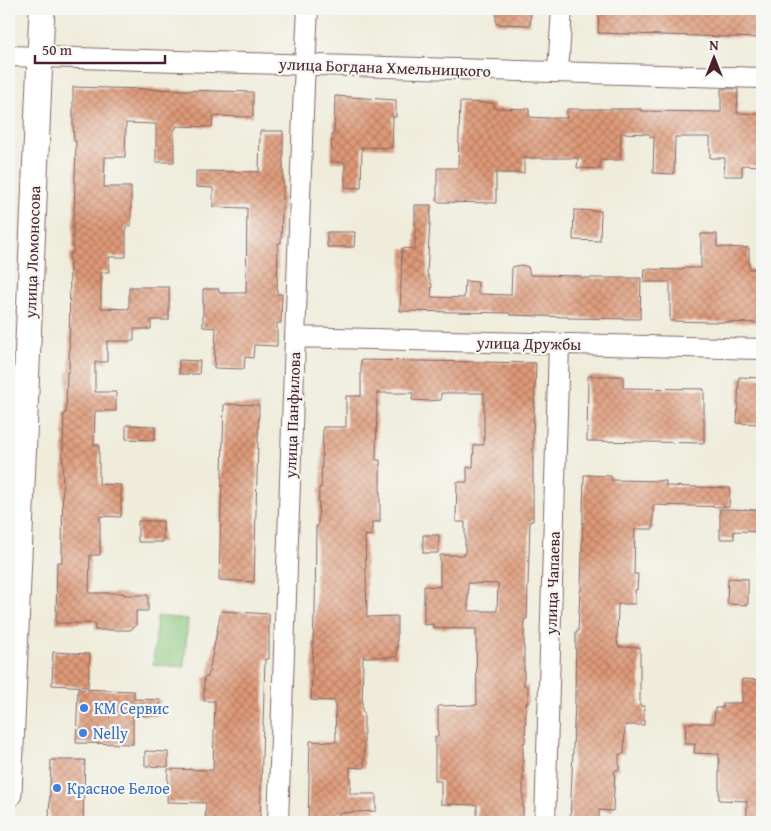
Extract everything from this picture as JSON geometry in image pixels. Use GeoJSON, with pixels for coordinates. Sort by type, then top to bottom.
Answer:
{"type":"FeatureCollection","features":[{"type":"Feature","properties":{"kind":"street","name":"улица Ломоносова"},"geometry":{"type":"LineString","coordinates":[[9,794],[42,9]]}},
{"type":"Feature","properties":{"kind":"street","name":"улица Панфилова"},"geometry":{"type":"LineString","coordinates":[[278,822],[308,9]]}},
{"type":"Feature","properties":{"kind":"street"},"geometry":{"type":"LineString","coordinates":[[558,72],[562,9]]}},
{"type":"Feature","properties":{"kind":"street","name":"улица Богдана Хмельницкого"},"geometry":{"type":"LineString","coordinates":[[9,56],[762,78]]}},
{"type":"Feature","properties":{"kind":"street","name":"улица Дружбы"},"geometry":{"type":"LineString","coordinates":[[295,337],[762,349]]}},
{"type":"Feature","properties":{"kind":"street","name":"улица Чапаева"},"geometry":{"type":"LineString","coordinates":[[545,822],[560,344]]}},
{"type":"Feature","properties":{"kind":"green space"},"geometry":{"type":"Polygon","coordinates":[[[157,616],[188,619],[184,667],[153,665],[157,616]]]}},
{"type":"Feature","properties":{"kind":"building"},"geometry":{"type":"Polygon","coordinates":[[[496,9],[531,9],[530,25],[496,24],[496,9]]]}},
{"type":"Feature","properties":{"kind":"building"},"geometry":{"type":"Polygon","coordinates":[[[599,9],[762,9],[762,38],[598,33],[599,9]]]}},
{"type":"Feature","properties":{"kind":"building"},"geometry":{"type":"Polygon","coordinates":[[[73,87],[253,92],[253,117],[213,116],[212,127],[176,126],[176,129],[174,129],[174,162],[156,162],[156,124],[126,123],[125,157],[105,157],[104,187],[131,187],[131,226],[126,226],[126,257],[109,257],[109,272],[101,272],[101,308],[129,309],[129,287],[169,287],[169,320],[151,320],[151,329],[134,329],[134,341],[107,341],[107,362],[95,362],[95,392],[116,392],[116,411],[95,411],[94,445],[99,445],[99,484],[121,485],[121,517],[100,516],[100,555],[90,555],[89,593],[148,595],[148,611],[136,611],[136,626],[130,630],[95,630],[95,623],[56,623],[57,562],[62,562],[64,413],[66,413],[67,372],[69,372],[70,253],[73,253],[76,141],[74,141],[73,124],[73,87]]]}},
{"type":"Feature","properties":{"kind":"building"},"geometry":{"type":"Polygon","coordinates":[[[721,89],[738,89],[737,113],[762,114],[762,166],[742,165],[742,176],[724,176],[725,158],[710,158],[710,137],[675,137],[674,174],[653,173],[654,137],[650,137],[650,134],[621,133],[620,160],[600,160],[600,169],[577,168],[578,158],[524,158],[524,173],[496,173],[496,203],[437,202],[437,168],[458,168],[460,102],[494,103],[494,108],[529,109],[529,117],[546,118],[567,118],[567,109],[721,112],[721,89]]]}},
{"type":"Feature","properties":{"kind":"building"},"geometry":{"type":"Polygon","coordinates":[[[335,96],[396,100],[396,117],[393,117],[392,148],[362,147],[361,188],[345,187],[345,162],[331,162],[335,96]]]}},
{"type":"Feature","properties":{"kind":"building"},"geometry":{"type":"Polygon","coordinates":[[[260,131],[283,131],[283,208],[281,243],[278,243],[277,294],[282,294],[281,323],[277,323],[277,346],[254,345],[253,358],[245,357],[244,369],[214,368],[216,328],[203,327],[203,289],[219,289],[219,293],[246,293],[247,208],[213,207],[213,188],[196,187],[196,171],[259,172],[260,131]]]}},
{"type":"Feature","properties":{"kind":"building"},"geometry":{"type":"Polygon","coordinates":[[[415,205],[431,205],[427,273],[432,285],[431,297],[464,298],[465,281],[478,282],[478,294],[511,295],[512,267],[521,265],[528,267],[530,275],[581,276],[581,278],[641,278],[640,319],[568,318],[510,315],[510,313],[400,311],[402,248],[415,249],[415,205]]]}},
{"type":"Feature","properties":{"kind":"building"},"geometry":{"type":"Polygon","coordinates":[[[574,210],[601,211],[600,241],[573,240],[574,210]]]}},
{"type":"Feature","properties":{"kind":"building"},"geometry":{"type":"Polygon","coordinates":[[[327,232],[355,232],[354,247],[327,247],[327,232]]]}},
{"type":"Feature","properties":{"kind":"building"},"geometry":{"type":"Polygon","coordinates":[[[701,234],[717,234],[717,247],[749,248],[749,269],[762,269],[762,323],[670,321],[670,282],[644,282],[645,269],[682,270],[682,268],[701,268],[701,234]]]}},
{"type":"Feature","properties":{"kind":"building"},"geometry":{"type":"Polygon","coordinates":[[[179,360],[200,361],[199,374],[179,374],[179,360]]]}},
{"type":"Feature","properties":{"kind":"building"},"geometry":{"type":"Polygon","coordinates":[[[361,360],[536,363],[533,434],[533,521],[530,521],[527,619],[524,619],[524,686],[528,686],[528,703],[526,703],[525,743],[523,743],[523,822],[497,822],[497,819],[477,819],[477,805],[441,804],[441,781],[435,781],[435,737],[438,737],[438,706],[477,705],[476,629],[433,628],[433,624],[424,625],[424,586],[440,587],[440,555],[465,555],[465,522],[456,522],[457,482],[467,482],[467,467],[473,467],[474,445],[484,445],[484,393],[441,393],[441,400],[429,401],[412,400],[413,393],[377,393],[376,460],[380,460],[380,522],[372,522],[372,536],[365,535],[367,617],[397,616],[397,657],[363,657],[364,768],[350,767],[350,794],[376,794],[376,811],[339,813],[339,822],[308,822],[310,741],[336,742],[335,701],[311,700],[315,616],[316,526],[318,526],[319,488],[321,488],[323,427],[346,427],[346,396],[361,396],[361,360]],[[468,583],[468,611],[497,611],[498,584],[468,583]]]}},
{"type":"Feature","properties":{"kind":"building"},"geometry":{"type":"Polygon","coordinates":[[[588,376],[623,376],[623,388],[704,389],[704,443],[587,441],[588,376]]]}},
{"type":"Feature","properties":{"kind":"building"},"geometry":{"type":"Polygon","coordinates":[[[739,377],[762,378],[760,424],[737,423],[739,377]]]}},
{"type":"Feature","properties":{"kind":"building"},"geometry":{"type":"Polygon","coordinates":[[[224,404],[259,405],[254,582],[219,580],[224,404]]]}},
{"type":"Feature","properties":{"kind":"building"},"geometry":{"type":"Polygon","coordinates":[[[126,425],[155,426],[155,440],[126,439],[126,425]]]}},
{"type":"Feature","properties":{"kind":"building"},"geometry":{"type":"Polygon","coordinates":[[[584,475],[611,476],[612,480],[666,481],[666,486],[730,488],[729,507],[653,505],[653,529],[635,529],[634,574],[638,574],[635,604],[618,604],[617,640],[618,647],[640,647],[640,706],[644,706],[644,725],[625,725],[624,754],[619,754],[619,770],[615,770],[613,811],[599,810],[599,822],[570,822],[576,632],[578,632],[581,591],[584,475]]]}},
{"type":"Feature","properties":{"kind":"building"},"geometry":{"type":"Polygon","coordinates":[[[720,509],[762,510],[762,532],[734,531],[734,539],[720,539],[720,509]]]}},
{"type":"Feature","properties":{"kind":"building"},"geometry":{"type":"Polygon","coordinates":[[[138,521],[163,521],[163,542],[138,542],[138,521]]]}},
{"type":"Feature","properties":{"kind":"building"},"geometry":{"type":"Polygon","coordinates":[[[423,535],[439,535],[438,553],[423,553],[423,535]]]}},
{"type":"Feature","properties":{"kind":"building"},"geometry":{"type":"Polygon","coordinates":[[[728,578],[748,579],[748,605],[727,604],[728,578]]]}},
{"type":"Feature","properties":{"kind":"building"},"geometry":{"type":"Polygon","coordinates":[[[221,611],[269,614],[269,659],[265,659],[260,822],[205,822],[206,803],[167,802],[168,769],[213,770],[215,701],[204,701],[204,677],[208,677],[221,611]]]}},
{"type":"Feature","properties":{"kind":"building"},"geometry":{"type":"Polygon","coordinates":[[[53,652],[90,654],[88,687],[52,685],[53,652]]]}},
{"type":"Feature","properties":{"kind":"building"},"geometry":{"type":"Polygon","coordinates":[[[742,679],[762,680],[762,822],[747,822],[747,801],[719,800],[719,754],[694,753],[695,744],[685,744],[686,723],[714,723],[715,708],[723,708],[723,703],[742,703],[742,679]]]}},
{"type":"Feature","properties":{"kind":"building"},"geometry":{"type":"Polygon","coordinates":[[[78,689],[134,691],[134,699],[160,700],[160,716],[133,715],[133,744],[76,743],[78,689]]]}},
{"type":"Feature","properties":{"kind":"building"},"geometry":{"type":"Polygon","coordinates":[[[145,751],[168,752],[168,767],[145,766],[145,751]]]}},
{"type":"Feature","properties":{"kind":"building"},"geometry":{"type":"Polygon","coordinates":[[[51,760],[85,760],[83,822],[49,822],[51,760]]]}},
{"type":"Feature","properties":{"kind":"place","name":"КМ Сервис"},"geometry":{"type":"Point","coordinates":[84,708]}},
{"type":"Feature","properties":{"kind":"place","name":"Nelly"},"geometry":{"type":"Point","coordinates":[83,733]}},
{"type":"Feature","properties":{"kind":"place","name":"Красное Белое"},"geometry":{"type":"Point","coordinates":[57,788]}}]}
